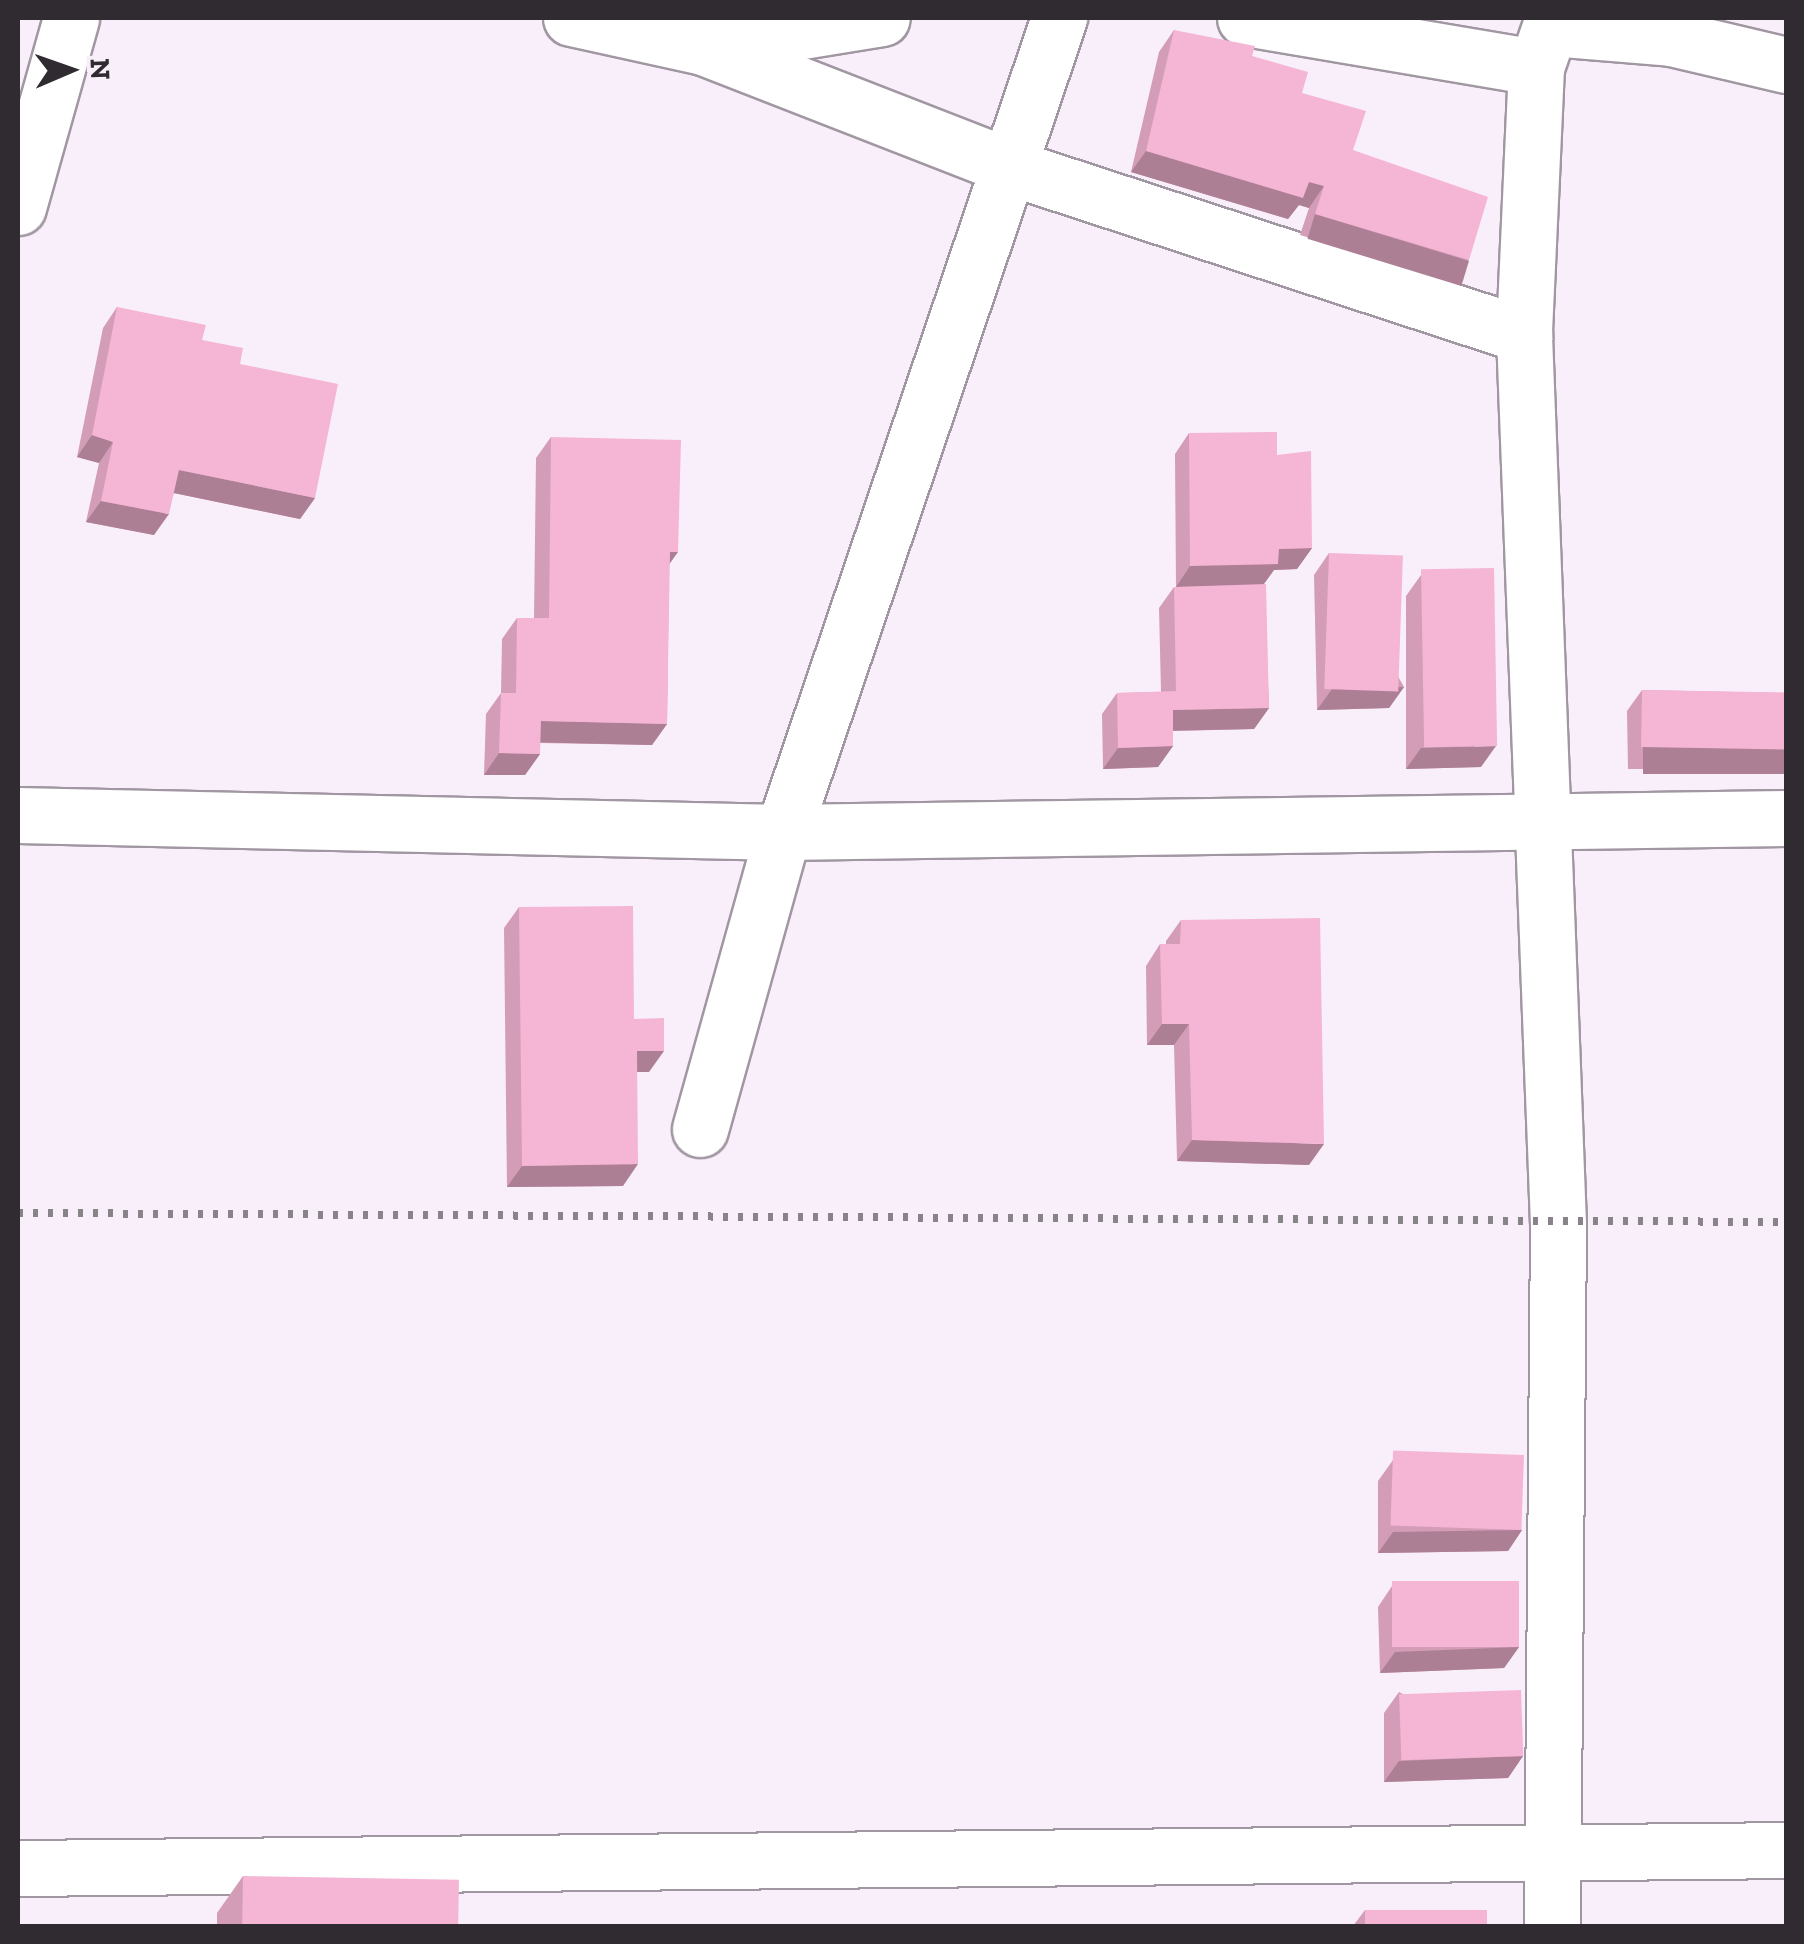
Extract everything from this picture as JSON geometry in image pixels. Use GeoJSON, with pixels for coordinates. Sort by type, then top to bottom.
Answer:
{"type":"FeatureCollection","features":[{"type":"Feature","properties":{"kind":"street"},"geometry":{"type":"LineString","coordinates":[[18,207],[71,18]]}},
{"type":"Feature","properties":{"kind":"street"},"geometry":{"type":"LineString","coordinates":[[570,18],[703,47],[1013,168],[1524,336]]}},
{"type":"Feature","properties":{"kind":"street"},"geometry":{"type":"LineString","coordinates":[[703,47],[882,18]]}},
{"type":"Feature","properties":{"kind":"street"},"geometry":{"type":"LineString","coordinates":[[700,1129],[784,832],[1013,168],[1059,18]]}},
{"type":"Feature","properties":{"kind":"street"},"geometry":{"type":"LineString","coordinates":[[1246,18],[1547,38],[1670,38],[1786,65]]}},
{"type":"Feature","properties":{"kind":"street"},"geometry":{"type":"LineString","coordinates":[[1547,38],[1524,336],[1558,1225],[1552,1926]]}},
{"type":"Feature","properties":{"kind":"street"},"geometry":{"type":"LineString","coordinates":[[18,815],[784,832],[1544,817],[1786,818]]}},
{"type":"Feature","properties":{"kind":"street"},"geometry":{"type":"LineString","coordinates":[[18,1868],[1786,1850]]}},
{"type":"Feature","properties":{"kind":"building"},"geometry":{"type":"Polygon","coordinates":[[[1174,30],[1255,46],[1252,56],[1308,72],[1302,93],[1366,111],[1353,150],[1488,197],[1469,260],[1315,214],[1324,186],[1309,182],[1303,198],[1146,151],[1174,30]]]}},
{"type":"Feature","properties":{"kind":"building"},"geometry":{"type":"Polygon","coordinates":[[[117,307],[206,325],[202,340],[243,348],[240,364],[338,384],[315,498],[179,470],[169,514],[101,501],[113,442],[92,435],[117,307]]]}},
{"type":"Feature","properties":{"kind":"building"},"geometry":{"type":"Polygon","coordinates":[[[1277,432],[1277,455],[1311,451],[1312,548],[1279,549],[1278,564],[1190,566],[1189,433],[1277,432]]]}},
{"type":"Feature","properties":{"kind":"building"},"geometry":{"type":"Polygon","coordinates":[[[551,437],[681,440],[678,552],[670,552],[667,724],[541,721],[540,754],[499,753],[501,693],[516,693],[517,618],[549,618],[551,437]]]}},
{"type":"Feature","properties":{"kind":"building"},"geometry":{"type":"Polygon","coordinates":[[[1329,553],[1403,556],[1398,691],[1324,689],[1329,553]]]}},
{"type":"Feature","properties":{"kind":"building"},"geometry":{"type":"Polygon","coordinates":[[[1494,568],[1497,746],[1424,747],[1421,569],[1494,568]]]}},
{"type":"Feature","properties":{"kind":"building"},"geometry":{"type":"Polygon","coordinates":[[[1266,584],[1269,708],[1173,710],[1173,746],[1118,748],[1117,693],[1176,691],[1174,587],[1266,584]]]}},
{"type":"Feature","properties":{"kind":"building"},"geometry":{"type":"Polygon","coordinates":[[[1642,690],[1786,693],[1785,750],[1641,747],[1642,690]]]}},
{"type":"Feature","properties":{"kind":"building"},"geometry":{"type":"Polygon","coordinates":[[[633,906],[634,1019],[664,1018],[664,1051],[637,1051],[638,1164],[522,1166],[519,907],[633,906]]]}},
{"type":"Feature","properties":{"kind":"building"},"geometry":{"type":"Polygon","coordinates":[[[1320,918],[1324,1144],[1192,1140],[1189,1024],[1162,1024],[1160,944],[1180,944],[1181,920],[1320,918]]]}},
{"type":"Feature","properties":{"kind":"building"},"geometry":{"type":"Polygon","coordinates":[[[1393,1450],[1524,1455],[1521,1530],[1390,1525],[1393,1450]]]}},
{"type":"Feature","properties":{"kind":"building"},"geometry":{"type":"Polygon","coordinates":[[[1392,1581],[1519,1581],[1519,1647],[1392,1647],[1392,1581]]]}},
{"type":"Feature","properties":{"kind":"building"},"geometry":{"type":"Polygon","coordinates":[[[1521,1690],[1523,1756],[1401,1760],[1399,1694],[1521,1690]]]}},
{"type":"Feature","properties":{"kind":"building"},"geometry":{"type":"Polygon","coordinates":[[[243,1876],[459,1880],[458,1926],[242,1926],[243,1876]]]}},
{"type":"Feature","properties":{"kind":"building"},"geometry":{"type":"Polygon","coordinates":[[[1365,1910],[1487,1910],[1487,1926],[1365,1926],[1365,1910]]]}},
{"type":"Feature","properties":{"kind":"railway"},"geometry":{"type":"LineString","coordinates":[[18,1213],[1786,1222]]}}]}
